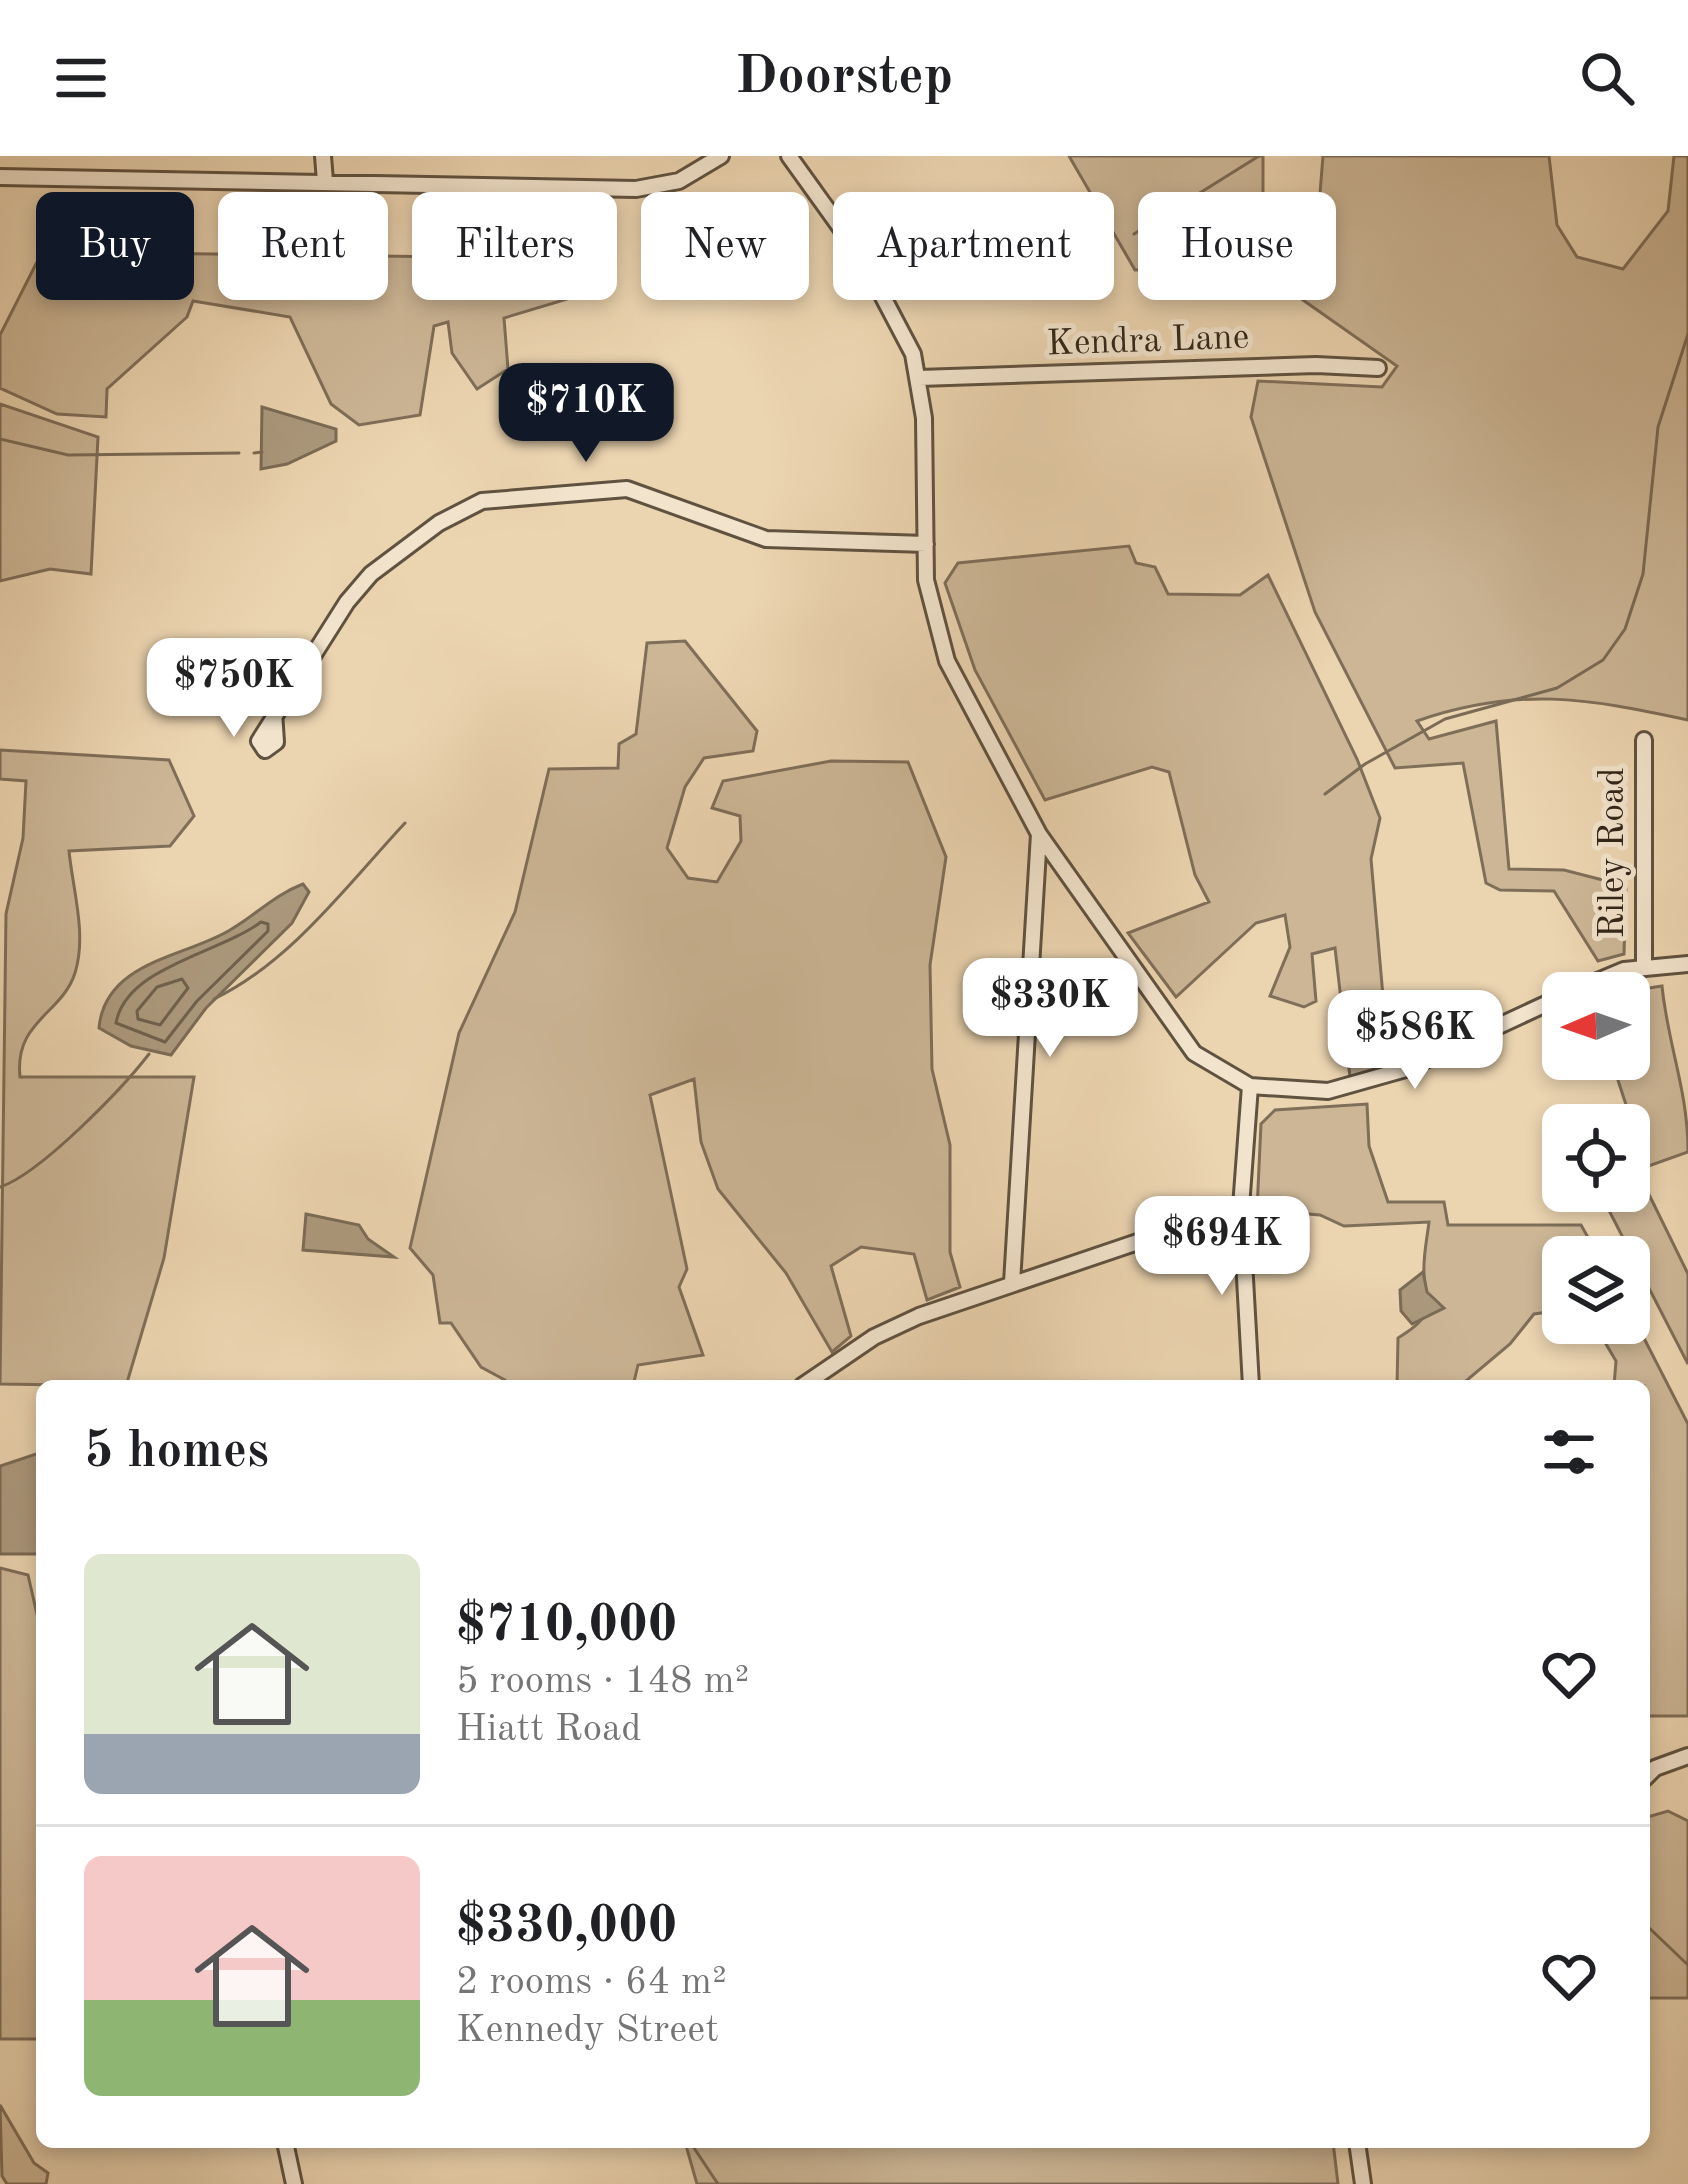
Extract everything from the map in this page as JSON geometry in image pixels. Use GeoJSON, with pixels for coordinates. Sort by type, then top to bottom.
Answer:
{"type":"FeatureCollection","features":[{"type":"Feature","properties":{"kind":"street"},"geometry":{"type":"LineString","coordinates":[[323,156],[325,181]]}},
{"type":"Feature","properties":{"kind":"street"},"geometry":{"type":"LineString","coordinates":[[0,177],[636,189],[679,182],[722,156]]}},
{"type":"Feature","properties":{"kind":"street"},"geometry":{"type":"LineString","coordinates":[[788,156],[885,295],[919,378],[929,602],[940,641],[1039,834],[1194,1053],[1250,1086],[1306,1091],[1365,1082],[1446,1052],[1542,1006]]}},
{"type":"Feature","properties":{"kind":"street","name":"Kendra Lane"},"geometry":{"type":"LineString","coordinates":[[919,378],[1329,365],[1378,368]]}},
{"type":"Feature","properties":{"kind":"street"},"geometry":{"type":"LineString","coordinates":[[274,712],[372,574],[439,523],[492,498],[627,490],[766,539],[926,544]]}},
{"type":"Feature","properties":{"kind":"street","name":"Riley Road"},"geometry":{"type":"LineString","coordinates":[[1644,740],[1644,965]]}},
{"type":"Feature","properties":{"kind":"street"},"geometry":{"type":"LineString","coordinates":[[1012,1282],[1039,834]]}},
{"type":"Feature","properties":{"kind":"street"},"geometry":{"type":"LineString","coordinates":[[1625,972],[1644,965],[1688,964]]}},
{"type":"Feature","properties":{"kind":"street"},"geometry":{"type":"LineString","coordinates":[[1250,1086],[1240,1207],[1251,1380]]}},
{"type":"Feature","properties":{"kind":"street"},"geometry":{"type":"LineString","coordinates":[[811,1380],[874,1337],[1012,1282],[1240,1207]]}},
{"type":"Feature","properties":{"kind":"street"},"geometry":{"type":"LineString","coordinates":[[1650,1773],[1688,1756]]}},
{"type":"Feature","properties":{"kind":"street"},"geometry":{"type":"LineString","coordinates":[[286,2148],[295,2184]]}},
{"type":"Feature","properties":{"kind":"street"},"geometry":{"type":"LineString","coordinates":[[1358,2148],[1363,2184]]}},
{"type":"Feature","properties":{"kind":"shaded area"},"geometry":{"type":"Polygon","coordinates":[[[1069,156],[1263,156],[1263,192],[1138,192],[1138,270],[1114,234],[1114,192],[1090,192],[1069,156]]]}},
{"type":"Feature","properties":{"kind":"shaded area"},"geometry":{"type":"Polygon","coordinates":[[[1323,156],[1549,156],[1557,225],[1577,257],[1623,269],[1668,211],[1674,156],[1688,156],[1688,720],[1552,699],[1487,703],[1417,721],[1429,739],[1496,721],[1509,869],[1564,870],[1626,886],[1624,954],[1598,961],[1554,891],[1500,890],[1486,883],[1463,763],[1395,768],[1315,612],[1251,417],[1258,381],[1382,387],[1397,366],[1303,300],[1336,300],[1336,192],[1320,192],[1323,156]]]}},
{"type":"Feature","properties":{"kind":"shaded area"},"geometry":{"type":"Polygon","coordinates":[[[194,254],[218,254],[218,300],[388,300],[388,256],[412,256],[412,300],[564,300],[504,318],[508,369],[477,389],[452,353],[448,322],[434,326],[420,415],[359,425],[331,404],[290,317],[193,301],[187,317],[107,389],[106,417],[57,414],[0,388],[0,335],[36,264],[36,300],[194,300],[194,254]]]}},
{"type":"Feature","properties":{"kind":"shaded area"},"geometry":{"type":"Polygon","coordinates":[[[0,404],[98,437],[91,574],[50,569],[0,581],[0,404]]]}},
{"type":"Feature","properties":{"kind":"shaded area"},"geometry":{"type":"Polygon","coordinates":[[[1129,546],[1136,563],[1155,567],[1168,594],[1240,595],[1268,575],[1357,759],[1380,818],[1371,859],[1389,1065],[1350,1077],[1335,948],[1312,954],[1316,1001],[1304,1007],[1270,996],[1290,947],[1285,915],[1256,923],[1176,997],[1128,933],[1209,902],[1195,875],[1169,772],[1152,767],[1045,800],[975,670],[945,583],[958,563],[1129,546]]]}},
{"type":"Feature","properties":{"kind":"shaded area"},"geometry":{"type":"Polygon","coordinates":[[[685,641],[757,731],[753,751],[704,758],[685,787],[667,848],[688,878],[717,882],[741,841],[740,816],[712,808],[723,781],[831,761],[908,762],[946,857],[930,965],[932,1069],[950,1145],[950,1252],[960,1287],[927,1300],[914,1254],[861,1247],[831,1266],[851,1336],[832,1352],[786,1273],[718,1189],[701,1142],[694,1079],[650,1095],[687,1269],[679,1287],[703,1355],[638,1365],[634,1380],[505,1380],[481,1367],[451,1323],[440,1323],[433,1275],[410,1248],[459,1033],[515,912],[549,769],[618,768],[619,744],[636,734],[647,643],[685,641]]]}},
{"type":"Feature","properties":{"kind":"shaded area"},"geometry":{"type":"Polygon","coordinates":[[[0,750],[169,760],[194,816],[170,846],[69,851],[79,928],[75,973],[60,999],[31,1030],[20,1058],[20,1077],[194,1077],[164,1258],[128,1380],[0,1384],[6,914],[23,838],[26,781],[0,779],[0,750]]]}},
{"type":"Feature","properties":{"kind":"shaded area"},"geometry":{"type":"Polygon","coordinates":[[[1662,986],[1685,1108],[1688,1152],[1650,1165],[1650,1104],[1626,1104],[1618,1080],[1650,1080],[1650,988],[1662,986]]]}},
{"type":"Feature","properties":{"kind":"shaded area"},"geometry":{"type":"Polygon","coordinates":[[[1367,1104],[1369,1146],[1388,1202],[1444,1202],[1448,1225],[1581,1225],[1587,1236],[1542,1236],[1542,1313],[1534,1314],[1510,1344],[1467,1380],[1397,1380],[1398,1338],[1426,1310],[1429,1222],[1344,1226],[1320,1215],[1257,1210],[1261,1124],[1275,1110],[1367,1104]]]}},
{"type":"Feature","properties":{"kind":"shaded area"},"geometry":{"type":"Polygon","coordinates":[[[1650,1197],[1688,1274],[1688,1364],[1650,1290],[1650,1236],[1622,1236],[1610,1212],[1650,1212],[1650,1197]]]}},
{"type":"Feature","properties":{"kind":"shaded area"},"geometry":{"type":"Polygon","coordinates":[[[1606,1344],[1647,1344],[1688,1424],[1688,1716],[1650,1716],[1650,1380],[1614,1380],[1616,1361],[1606,1344]]]}},
{"type":"Feature","properties":{"kind":"shaded area"},"geometry":{"type":"Polygon","coordinates":[[[0,1568],[28,1575],[36,1610],[36,2039],[0,2039],[0,1568]]]}},
{"type":"Feature","properties":{"kind":"shaded area"},"geometry":{"type":"Polygon","coordinates":[[[1668,1811],[1688,1821],[1688,1998],[1650,1998],[1650,1816],[1668,1811]]]}},
{"type":"Feature","properties":{"kind":"shaded area"},"geometry":{"type":"Polygon","coordinates":[[[0,2105],[34,2163],[48,2173],[46,2184],[7,2184],[2,2176],[0,2105]]]}},
{"type":"Feature","properties":{"kind":"shaded area"},"geometry":{"type":"Polygon","coordinates":[[[687,2148],[1334,2148],[1338,2184],[697,2184],[687,2148]]]}},
{"type":"Feature","properties":{"kind":"water"},"geometry":{"type":"Polygon","coordinates":[[[262,407],[336,429],[336,441],[287,464],[261,469],[262,407]]]}},
{"type":"Feature","properties":{"kind":"water"},"geometry":{"type":"Polygon","coordinates":[[[303,884],[309,892],[292,923],[206,1008],[171,1055],[131,1046],[99,1028],[105,1006],[131,975],[230,930],[303,884]]]}},
{"type":"Feature","properties":{"kind":"water"},"geometry":{"type":"Polygon","coordinates":[[[306,1214],[359,1225],[368,1239],[394,1257],[303,1250],[306,1214]]]}},
{"type":"Feature","properties":{"kind":"water"},"geometry":{"type":"Polygon","coordinates":[[[1423,1272],[1427,1292],[1444,1308],[1412,1324],[1401,1311],[1400,1290],[1423,1272]]]}},
{"type":"Feature","properties":{"kind":"water"},"geometry":{"type":"Polygon","coordinates":[[[36,1454],[36,1554],[0,1554],[0,1466],[36,1454]]]}},
{"type":"Feature","properties":{"kind":"waterway"},"geometry":{"type":"LineString","coordinates":[[1134,234],[1259,156]]}},
{"type":"Feature","properties":{"kind":"waterway"},"geometry":{"type":"LineString","coordinates":[[1325,794],[1365,764],[1445,719],[1557,688],[1603,660],[1625,629],[1643,574],[1658,427],[1688,334]]}},
{"type":"Feature","properties":{"kind":"waterway"},"geometry":{"type":"LineString","coordinates":[[0,439],[68,455],[239,453]]}},
{"type":"Feature","properties":{"kind":"waterway"},"geometry":{"type":"LineString","coordinates":[[254,453],[262,452]]}},
{"type":"Feature","properties":{"kind":"waterway"},"geometry":{"type":"LineString","coordinates":[[214,999],[293,943],[405,823]]}},
{"type":"Feature","properties":{"kind":"waterway"},"geometry":{"type":"LineString","coordinates":[[0,1187],[58,1148],[149,1054]]}},
{"type":"Feature","properties":{"kind":"waterway"},"geometry":{"type":"LineString","coordinates":[[1650,1929],[1688,1965]]}},
{"type":"Feature","properties":{"kind":"waterway"},"geometry":{"type":"LineString","coordinates":[[694,2148],[718,2184]]}}]}
